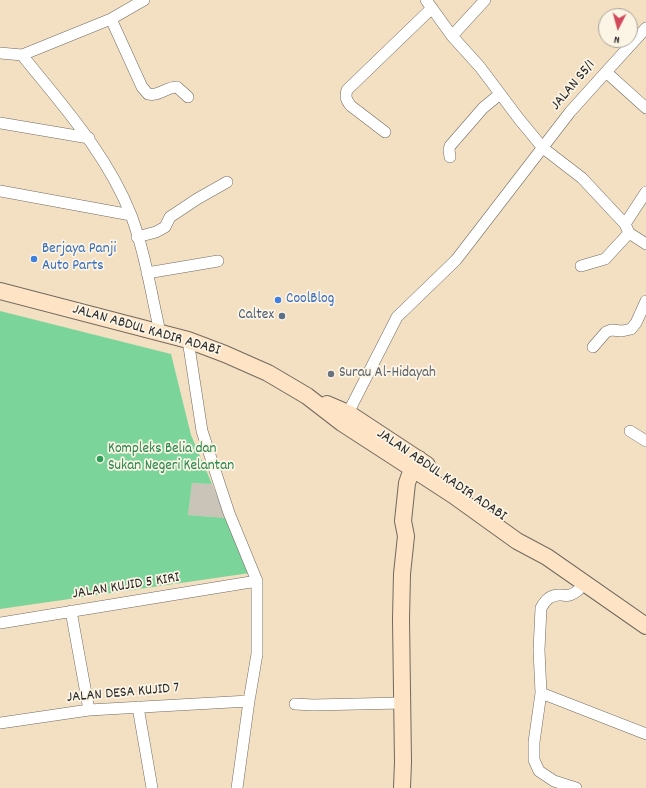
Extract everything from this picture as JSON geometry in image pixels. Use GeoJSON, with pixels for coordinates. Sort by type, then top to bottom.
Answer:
{"type":"FeatureCollection","features":[{"type":"Feature","properties":{"kind":"main road","name":"JALAN ABDUL KADIR ADABI"},"geometry":{"type":"LineString","coordinates":[[0,291],[188,340],[254,366],[307,396],[348,413],[419,466]]}},
{"type":"Feature","properties":{"kind":"main road","name":"JALAN ABDUL KADIR ADABI"},"geometry":{"type":"LineString","coordinates":[[307,396],[342,423],[419,466],[523,533],[547,557],[646,626]]}},
{"type":"Feature","properties":{"kind":"main road"},"geometry":{"type":"LineString","coordinates":[[402,788],[401,620],[402,574],[406,536],[403,521],[407,484],[419,466]]}},
{"type":"Feature","properties":{"kind":"street"},"geometry":{"type":"LineString","coordinates":[[0,53],[22,55],[111,19],[144,0]]}},
{"type":"Feature","properties":{"kind":"street"},"geometry":{"type":"LineString","coordinates":[[452,36],[485,0]]}},
{"type":"Feature","properties":{"kind":"street"},"geometry":{"type":"LineString","coordinates":[[385,132],[351,106],[347,100],[347,90],[428,4],[452,36],[480,67],[543,148],[582,178],[627,228],[646,244]]}},
{"type":"Feature","properties":{"kind":"street"},"geometry":{"type":"LineString","coordinates":[[111,19],[142,86],[148,94],[153,95],[174,87],[179,89],[188,97]]}},
{"type":"Feature","properties":{"kind":"street","name":"JALAN S5/1"},"geometry":{"type":"LineString","coordinates":[[348,413],[397,317],[456,260],[570,112],[646,28]]}},
{"type":"Feature","properties":{"kind":"street"},"geometry":{"type":"LineString","coordinates":[[22,55],[89,138],[113,176],[131,215],[147,273],[160,332]]}},
{"type":"Feature","properties":{"kind":"street"},"geometry":{"type":"LineString","coordinates":[[606,72],[646,108]]}},
{"type":"Feature","properties":{"kind":"street"},"geometry":{"type":"LineString","coordinates":[[450,157],[450,146],[483,108],[500,94]]}},
{"type":"Feature","properties":{"kind":"street"},"geometry":{"type":"LineString","coordinates":[[0,124],[89,138]]}},
{"type":"Feature","properties":{"kind":"street"},"geometry":{"type":"LineString","coordinates":[[137,237],[156,232],[165,227],[170,217],[227,182]]}},
{"type":"Feature","properties":{"kind":"street"},"geometry":{"type":"LineString","coordinates":[[0,191],[131,215]]}},
{"type":"Feature","properties":{"kind":"street"},"geometry":{"type":"LineString","coordinates":[[582,266],[605,259],[627,228],[646,192]]}},
{"type":"Feature","properties":{"kind":"street"},"geometry":{"type":"LineString","coordinates":[[147,273],[218,262]]}},
{"type":"Feature","properties":{"kind":"street"},"geometry":{"type":"LineString","coordinates":[[593,347],[606,332],[611,330],[622,331],[632,329],[646,301]]}},
{"type":"Feature","properties":{"kind":"street"},"geometry":{"type":"LineString","coordinates":[[188,340],[202,431],[229,513],[257,581],[257,654],[237,788]]}},
{"type":"Feature","properties":{"kind":"street"},"geometry":{"type":"LineString","coordinates":[[630,431],[646,441]]}},
{"type":"Feature","properties":{"kind":"street","name":"JALAN KUJID 5 KIRI"},"geometry":{"type":"LineString","coordinates":[[0,623],[257,581]]}},
{"type":"Feature","properties":{"kind":"street"},"geometry":{"type":"LineString","coordinates":[[576,788],[554,781],[539,771],[534,760],[534,742],[541,693],[539,650],[541,608],[543,603],[551,596],[567,596],[572,594],[584,583]]}},
{"type":"Feature","properties":{"kind":"street"},"geometry":{"type":"LineString","coordinates":[[71,611],[89,710]]}},
{"type":"Feature","properties":{"kind":"street"},"geometry":{"type":"LineString","coordinates":[[541,693],[646,734]]}},
{"type":"Feature","properties":{"kind":"street","name":"JALAN DESA KUJID 7"},"geometry":{"type":"LineString","coordinates":[[0,724],[89,710],[249,701]]}},
{"type":"Feature","properties":{"kind":"street"},"geometry":{"type":"LineString","coordinates":[[295,704],[313,705],[402,702]]}},
{"type":"Feature","properties":{"kind":"street"},"geometry":{"type":"LineString","coordinates":[[138,707],[152,788]]}},
{"type":"Feature","properties":{"kind":"shaded area"},"geometry":{"type":"Polygon","coordinates":[[[192,483],[212,484],[226,518],[188,515],[192,483]]]}},
{"type":"Feature","properties":{"kind":"green space","name":"Kompleks Belia dan Sukan Negeri Kelantan"},"geometry":{"type":"Polygon","coordinates":[[[0,311],[171,354],[191,435],[212,484],[192,483],[188,515],[226,518],[250,573],[0,609],[0,311]]]}},
{"type":"Feature","properties":{"kind":"place","name":"Berjaya Panji Auto Parts"},"geometry":{"type":"Point","coordinates":[34,259]}},
{"type":"Feature","properties":{"kind":"place","name":"CoolBlog"},"geometry":{"type":"Point","coordinates":[278,300]}},
{"type":"Feature","properties":{"kind":"place","name":"Caltex"},"geometry":{"type":"Point","coordinates":[282,316]}},
{"type":"Feature","properties":{"kind":"place","name":"Surau Al-Hidayah"},"geometry":{"type":"Point","coordinates":[331,374]}},
{"type":"Feature","properties":{"kind":"place","name":"Kompleks Belia dan Sukan Negeri Kelantan"},"geometry":{"type":"Point","coordinates":[100,459]}}]}
